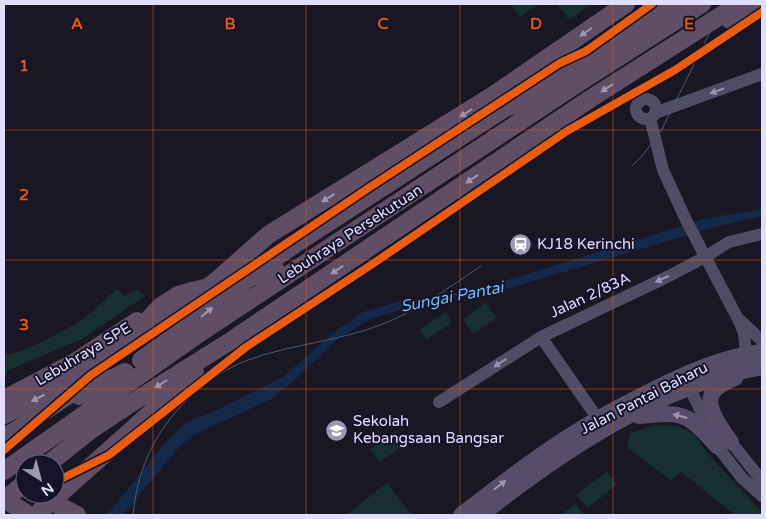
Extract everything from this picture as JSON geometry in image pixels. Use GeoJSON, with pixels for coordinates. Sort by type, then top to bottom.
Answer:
{"type":"FeatureCollection","features":[{"type":"Feature","properties":{"kind":"highway"},"geometry":{"type":"LineString","coordinates":[[165,311],[216,281],[268,235],[507,86],[626,4]]}},
{"type":"Feature","properties":{"kind":"highway"},"geometry":{"type":"LineString","coordinates":[[11,433],[81,385],[165,311],[178,295],[192,290],[252,277],[276,268],[507,118],[530,99],[675,4]]}},
{"type":"Feature","properties":{"kind":"highway","name":"Lebuhraya Persekutuan"},"geometry":{"type":"LineString","coordinates":[[4,473],[27,453],[200,333],[580,82],[702,4]]}},
{"type":"Feature","properties":{"kind":"highway","name":"Lebuhraya Persekutuan"},"geometry":{"type":"LineString","coordinates":[[61,454],[98,425],[232,340],[590,99],[739,4]]}},
{"type":"Feature","properties":{"kind":"highway"},"geometry":{"type":"LineString","coordinates":[[648,62],[758,4]]}},
{"type":"Feature","properties":{"kind":"highway"},"geometry":{"type":"LineString","coordinates":[[454,151],[548,95],[580,82]]}},
{"type":"Feature","properties":{"kind":"highway"},"geometry":{"type":"LineString","coordinates":[[27,453],[125,372],[197,320],[270,261],[505,108],[530,99]]}},
{"type":"Feature","properties":{"kind":"highway","name":"Lebuhraya SPE"},"geometry":{"type":"LineString","coordinates":[[8,397],[165,311]]}},
{"type":"Feature","properties":{"kind":"highway","name":"Lebuhraya SPE"},"geometry":{"type":"LineString","coordinates":[[4,415],[77,378],[165,311]]}},
{"type":"Feature","properties":{"kind":"highway"},"geometry":{"type":"LineString","coordinates":[[36,515],[232,340]]}},
{"type":"Feature","properties":{"kind":"highway"},"geometry":{"type":"LineString","coordinates":[[11,433],[125,372]]}},
{"type":"Feature","properties":{"kind":"highway"},"geometry":{"type":"LineString","coordinates":[[4,473],[15,480]]}},
{"type":"Feature","properties":{"kind":"highway"},"geometry":{"type":"LineString","coordinates":[[15,491],[4,500],[29,515]]}},
{"type":"Feature","properties":{"kind":"highway"},"geometry":{"type":"LineString","coordinates":[[56,504],[77,515]]}},
{"type":"Feature","properties":{"kind":"main road","name":"Jalan Pantai Baharu"},"geometry":{"type":"LineString","coordinates":[[481,515],[552,463],[712,364],[746,354],[762,352]]}},
{"type":"Feature","properties":{"kind":"main road","name":"Jalan Pantai Baharu"},"geometry":{"type":"LineString","coordinates":[[461,515],[518,472],[598,419],[686,381],[759,368]]}},
{"type":"Feature","properties":{"kind":"main road"},"geometry":{"type":"LineString","coordinates":[[724,444],[711,406],[710,397],[714,391],[727,382],[759,368]]}},
{"type":"Feature","properties":{"kind":"main road"},"geometry":{"type":"LineString","coordinates":[[626,418],[664,414],[682,416],[724,444]]}},
{"type":"Feature","properties":{"kind":"street"},"geometry":{"type":"LineString","coordinates":[[629,34],[638,20],[661,4]]}},
{"type":"Feature","properties":{"kind":"street"},"geometry":{"type":"LineString","coordinates":[[746,354],[744,332],[687,222],[663,170],[656,145],[653,116],[762,74]]}},
{"type":"Feature","properties":{"kind":"street","name":"Jalan 2/83A"},"geometry":{"type":"LineString","coordinates":[[439,402],[541,337],[702,252],[729,242],[762,234]]}},
{"type":"Feature","properties":{"kind":"street"},"geometry":{"type":"LineString","coordinates":[[738,319],[762,342]]}},
{"type":"Feature","properties":{"kind":"street"},"geometry":{"type":"LineString","coordinates":[[541,337],[598,419]]}},
{"type":"Feature","properties":{"kind":"street"},"geometry":{"type":"LineString","coordinates":[[686,381],[742,478],[762,496]]}},
{"type":"Feature","properties":{"kind":"street"},"geometry":{"type":"LineString","coordinates":[[724,444],[762,481]]}},
{"type":"Feature","properties":{"kind":"green space"},"geometry":{"type":"Polygon","coordinates":[[[511,4],[539,4],[520,17],[511,4]]]}},
{"type":"Feature","properties":{"kind":"green space"},"geometry":{"type":"Polygon","coordinates":[[[557,4],[591,4],[569,20],[557,4]]]}},
{"type":"Feature","properties":{"kind":"green space"},"geometry":{"type":"Polygon","coordinates":[[[117,289],[124,296],[138,289],[145,296],[82,339],[9,370],[4,378],[4,355],[34,346],[68,328],[89,314],[117,289]]]}},
{"type":"Feature","properties":{"kind":"green space"},"geometry":{"type":"Polygon","coordinates":[[[486,303],[497,318],[473,334],[463,319],[486,303]]]}},
{"type":"Feature","properties":{"kind":"green space"},"geometry":{"type":"Polygon","coordinates":[[[446,312],[452,322],[426,340],[419,330],[446,312]]]}},
{"type":"Feature","properties":{"kind":"green space"},"geometry":{"type":"Polygon","coordinates":[[[655,425],[678,426],[694,434],[707,453],[762,512],[762,515],[735,515],[681,472],[671,480],[627,448],[630,433],[655,425]]]}},
{"type":"Feature","properties":{"kind":"green space"},"geometry":{"type":"Polygon","coordinates":[[[395,431],[405,444],[380,462],[370,449],[395,431]]]}},
{"type":"Feature","properties":{"kind":"green space"},"geometry":{"type":"Polygon","coordinates":[[[607,472],[617,485],[587,508],[576,494],[607,472]]]}},
{"type":"Feature","properties":{"kind":"green space"},"geometry":{"type":"Polygon","coordinates":[[[387,483],[412,515],[346,515],[387,483]]]}},
{"type":"Feature","properties":{"kind":"green space"},"geometry":{"type":"Polygon","coordinates":[[[576,504],[584,515],[560,515],[576,504]]]}},
{"type":"Feature","properties":{"kind":"water","name":"Sungai Pantai"},"geometry":{"type":"Polygon","coordinates":[[[762,209],[762,216],[712,228],[506,289],[420,304],[370,319],[338,339],[288,386],[271,399],[193,435],[179,447],[123,515],[107,515],[164,444],[181,427],[193,419],[215,411],[283,377],[332,334],[363,312],[398,302],[468,291],[492,285],[704,219],[762,209]]]}},
{"type":"Feature","properties":{"kind":"tram line"},"geometry":{"type":"LineString","coordinates":[[632,166],[661,131],[724,4]]}},
{"type":"Feature","properties":{"kind":"tram line"},"geometry":{"type":"LineString","coordinates":[[133,515],[140,476],[155,442],[177,411],[190,397],[211,380],[248,360],[282,350],[350,335],[383,324],[421,305],[481,266]]}},
{"type":"Feature","properties":{"kind":"cycle path"},"geometry":{"type":"LineString","coordinates":[[4,450],[91,375],[370,187],[560,63],[586,51],[652,4]]}},
{"type":"Feature","properties":{"kind":"cycle path"},"geometry":{"type":"LineString","coordinates":[[65,477],[109,455],[246,347],[374,263],[567,131],[675,70],[762,12]]}},
{"type":"Feature","properties":{"kind":"place","name":"KJ18 Kerinchi"},"geometry":{"type":"Point","coordinates":[521,244]}},
{"type":"Feature","properties":{"kind":"place","name":"Sekolah Kebangsaan Bangsar"},"geometry":{"type":"Point","coordinates":[337,430]}}]}
